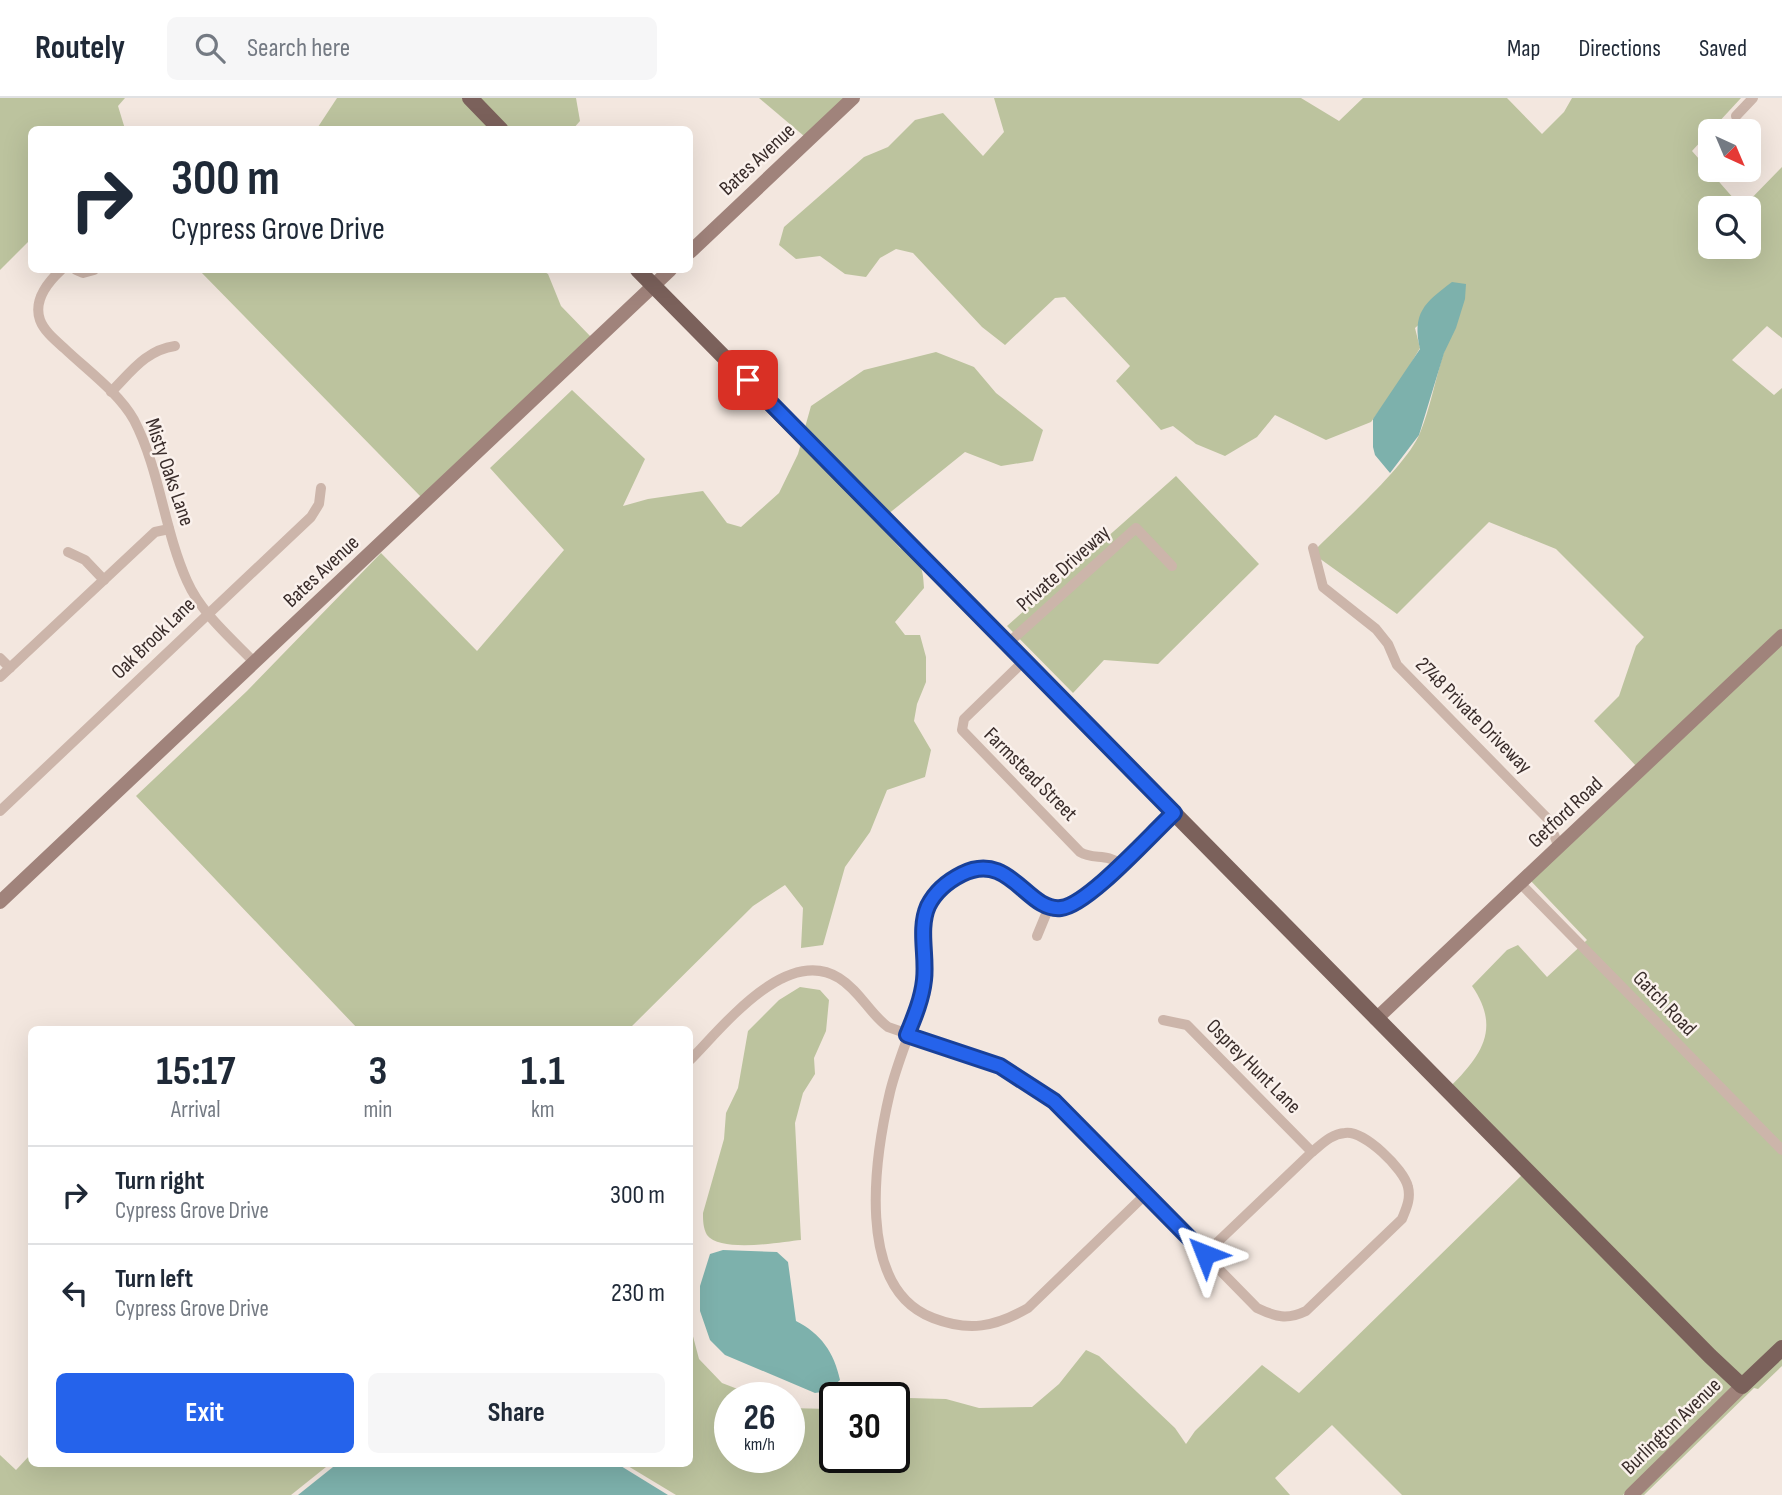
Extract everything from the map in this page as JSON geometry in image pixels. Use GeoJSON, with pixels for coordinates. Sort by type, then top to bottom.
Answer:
{"type":"FeatureCollection","features":[{"type":"Feature","properties":{"kind":"main road"},"geometry":{"type":"LineString","coordinates":[[470,98],[497,126]]}},
{"type":"Feature","properties":{"kind":"main road"},"geometry":{"type":"LineString","coordinates":[[641,273],[1742,1386],[1782,1348]]}},
{"type":"Feature","properties":{"kind":"street","name":"Bates Avenue"},"geometry":{"type":"LineString","coordinates":[[693,248],[853,98]]}},
{"type":"Feature","properties":{"kind":"street"},"geometry":{"type":"LineString","coordinates":[[1736,116],[1753,98]]}},
{"type":"Feature","properties":{"kind":"street","name":"Misty Oaks Lane"},"geometry":{"type":"LineString","coordinates":[[59,273],[40,296],[40,322],[48,334],[111,392],[134,420],[186,580],[207,613],[255,663]]}},
{"type":"Feature","properties":{"kind":"street","name":"Bates Avenue"},"geometry":{"type":"LineString","coordinates":[[0,902],[667,273]]}},
{"type":"Feature","properties":{"kind":"street"},"geometry":{"type":"LineString","coordinates":[[111,392],[147,355],[160,348],[175,346]]}},
{"type":"Feature","properties":{"kind":"street","name":"Oak Brook Lane"},"geometry":{"type":"LineString","coordinates":[[0,811],[311,517],[319,504],[321,488]]}},
{"type":"Feature","properties":{"kind":"street","name":"Private Driveway"},"geometry":{"type":"LineString","coordinates":[[1007,644],[1136,528],[1172,565]]}},
{"type":"Feature","properties":{"kind":"street"},"geometry":{"type":"LineString","coordinates":[[0,677],[155,532],[169,529]]}},
{"type":"Feature","properties":{"kind":"street","name":"2748 Private Driveway"},"geometry":{"type":"LineString","coordinates":[[1313,548],[1323,587],[1376,629],[1388,644],[1397,665],[1547,818],[1559,847]]}},
{"type":"Feature","properties":{"kind":"street"},"geometry":{"type":"LineString","coordinates":[[68,552],[85,560],[104,580]]}},
{"type":"Feature","properties":{"kind":"street","name":"Getford Road"},"geometry":{"type":"LineString","coordinates":[[1376,1018],[1782,636]]}},
{"type":"Feature","properties":{"kind":"street"},"geometry":{"type":"LineString","coordinates":[[0,658],[10,668]]}},
{"type":"Feature","properties":{"kind":"street","name":"Farmstead Street"},"geometry":{"type":"LineString","coordinates":[[1024,661],[964,719],[962,730],[1080,852],[1089,856],[1108,856],[1120,864]]}},
{"type":"Feature","properties":{"kind":"street"},"geometry":{"type":"LineString","coordinates":[[1146,1194],[1028,1308],[1007,1321],[979,1326],[953,1326],[927,1316],[909,1304],[884,1266],[877,1227],[878,1159],[890,1092],[924,980],[923,925],[928,907],[937,892],[951,879],[969,870],[986,869],[1004,873],[1049,907],[1060,908],[1075,903],[1088,895],[1174,813]]}},
{"type":"Feature","properties":{"kind":"street","name":"Gatch Road"},"geometry":{"type":"LineString","coordinates":[[1520,883],[1782,1150]]}},
{"type":"Feature","properties":{"kind":"street"},"geometry":{"type":"LineString","coordinates":[[1037,936],[1049,907]]}},
{"type":"Feature","properties":{"kind":"street"},"geometry":{"type":"LineString","coordinates":[[693,1057],[767,984],[789,973],[811,971],[836,976],[855,990],[877,1019],[907,1035],[1000,1066],[1054,1101],[1257,1308],[1274,1316],[1291,1318],[1306,1311],[1402,1219],[1408,1204],[1408,1188],[1401,1171],[1363,1136],[1346,1132],[1329,1138],[1312,1152],[1205,1254]]}},
{"type":"Feature","properties":{"kind":"street","name":"Osprey Hunt Lane"},"geometry":{"type":"LineString","coordinates":[[1163,1020],[1186,1025],[1312,1152]]}},
{"type":"Feature","properties":{"kind":"street","name":"Burlington Avenue"},"geometry":{"type":"LineString","coordinates":[[1631,1495],[1742,1386]]}},
{"type":"Feature","properties":{"kind":"green space"},"geometry":{"type":"Polygon","coordinates":[[[0,98],[125,98],[118,106],[124,126],[28,126],[28,242],[0,270],[0,98]]]}},
{"type":"Feature","properties":{"kind":"green space"},"geometry":{"type":"Polygon","coordinates":[[[337,98],[464,98],[491,126],[319,126],[337,98]]]}},
{"type":"Feature","properties":{"kind":"green space"},"geometry":{"type":"Polygon","coordinates":[[[477,98],[576,98],[580,121],[576,126],[504,126],[477,98]]]}},
{"type":"Feature","properties":{"kind":"green space"},"geometry":{"type":"Polygon","coordinates":[[[759,98],[846,98],[804,136],[759,98]]]}},
{"type":"Feature","properties":{"kind":"green space"},"geometry":{"type":"Polygon","coordinates":[[[994,98],[1301,98],[1339,121],[1363,98],[1507,98],[1542,134],[1564,112],[1572,98],[1741,98],[1722,119],[1698,119],[1698,145],[1692,151],[1698,158],[1698,182],[1719,182],[1731,196],[1698,196],[1698,259],[1761,259],[1761,196],[1754,196],[1782,167],[1782,338],[1767,326],[1732,360],[1774,395],[1782,388],[1782,629],[1637,767],[1594,721],[1619,696],[1636,646],[1644,637],[1556,549],[1489,522],[1397,614],[1312,553],[1387,478],[1420,433],[1443,355],[1460,312],[1465,284],[1415,328],[1420,348],[1371,422],[1326,440],[1275,415],[1257,437],[1225,456],[1196,444],[1173,426],[1161,430],[1116,381],[1130,366],[1065,297],[1055,298],[1005,345],[982,327],[913,253],[896,249],[880,258],[866,277],[845,274],[820,256],[796,259],[779,245],[784,227],[864,157],[888,147],[915,120],[943,113],[983,156],[1004,132],[994,98]]]}},
{"type":"Feature","properties":{"kind":"green space"},"geometry":{"type":"Polygon","coordinates":[[[202,273],[548,274],[561,306],[591,337],[422,498],[202,273]]]}},
{"type":"Feature","properties":{"kind":"green space"},"geometry":{"type":"Polygon","coordinates":[[[936,352],[974,367],[996,393],[1043,430],[1033,461],[1001,466],[965,452],[887,515],[804,431],[811,406],[864,370],[936,352]]]}},
{"type":"Feature","properties":{"kind":"green space"},"geometry":{"type":"Polygon","coordinates":[[[572,390],[645,459],[623,506],[648,499],[703,491],[727,523],[741,527],[779,493],[802,440],[900,548],[916,560],[923,574],[924,588],[895,622],[905,635],[920,635],[926,657],[926,682],[917,704],[914,721],[931,750],[925,777],[887,790],[870,832],[845,867],[823,945],[801,948],[803,908],[785,885],[753,906],[632,1026],[355,1026],[136,796],[247,691],[381,553],[477,651],[564,550],[490,468],[572,390]]]}},
{"type":"Feature","properties":{"kind":"green space"},"geometry":{"type":"Polygon","coordinates":[[[1176,476],[1259,564],[1158,664],[1104,660],[1073,693],[1007,626],[1176,476]]]}},
{"type":"Feature","properties":{"kind":"green space"},"geometry":{"type":"Polygon","coordinates":[[[1782,643],[1782,1341],[1741,1379],[1450,1087],[1471,1064],[1484,1040],[1485,1015],[1472,986],[1507,950],[1518,945],[1547,977],[1587,940],[1530,880],[1782,643]]]}},
{"type":"Feature","properties":{"kind":"green space"},"geometry":{"type":"Polygon","coordinates":[[[800,987],[820,990],[829,1000],[826,1031],[814,1058],[815,1074],[803,1093],[795,1123],[801,1240],[752,1245],[725,1244],[707,1235],[703,1213],[724,1139],[726,1113],[738,1088],[748,1031],[779,1000],[800,987]]]}},
{"type":"Feature","properties":{"kind":"green space"},"geometry":{"type":"Polygon","coordinates":[[[1523,1174],[1735,1386],[1623,1495],[1402,1495],[1332,1425],[1275,1478],[1290,1495],[676,1495],[630,1467],[693,1467],[693,1336],[699,1359],[721,1382],[714,1382],[714,1473],[805,1473],[805,1408],[819,1409],[819,1473],[910,1473],[910,1398],[946,1399],[979,1408],[1032,1407],[1059,1384],[1086,1350],[1099,1356],[1175,1428],[1186,1444],[1195,1431],[1262,1365],[1299,1393],[1523,1174]]]}},
{"type":"Feature","properties":{"kind":"green space"},"geometry":{"type":"Polygon","coordinates":[[[1782,1355],[1782,1366],[1758,1389],[1754,1388],[1644,1495],[1638,1495],[1782,1355]]]}},
{"type":"Feature","properties":{"kind":"green space"},"geometry":{"type":"Polygon","coordinates":[[[0,1455],[16,1470],[28,1457],[28,1467],[326,1467],[291,1495],[0,1495],[0,1455]]]}},
{"type":"Feature","properties":{"kind":"water"},"geometry":{"type":"Polygon","coordinates":[[[1452,282],[1466,284],[1465,299],[1456,328],[1444,353],[1419,435],[1390,473],[1375,455],[1373,419],[1420,349],[1418,326],[1422,310],[1452,282]]]}},
{"type":"Feature","properties":{"kind":"water"},"geometry":{"type":"Polygon","coordinates":[[[723,1250],[777,1252],[788,1262],[796,1321],[813,1332],[825,1345],[840,1380],[819,1382],[819,1392],[815,1393],[805,1389],[805,1382],[789,1382],[725,1355],[710,1340],[700,1311],[700,1286],[710,1254],[723,1250]]]}},
{"type":"Feature","properties":{"kind":"water"},"geometry":{"type":"Polygon","coordinates":[[[333,1467],[622,1467],[668,1495],[298,1495],[333,1467]]]}},
{"type":"Feature","properties":{"kind":"route"},"geometry":{"type":"LineString","coordinates":[[748,380],[1174,813],[1088,895],[1060,908],[1049,907],[1036,899],[1004,873],[986,869],[969,870],[951,879],[937,892],[928,907],[923,925],[924,980],[907,1035],[1000,1066],[1054,1101],[1205,1254]]}}]}
